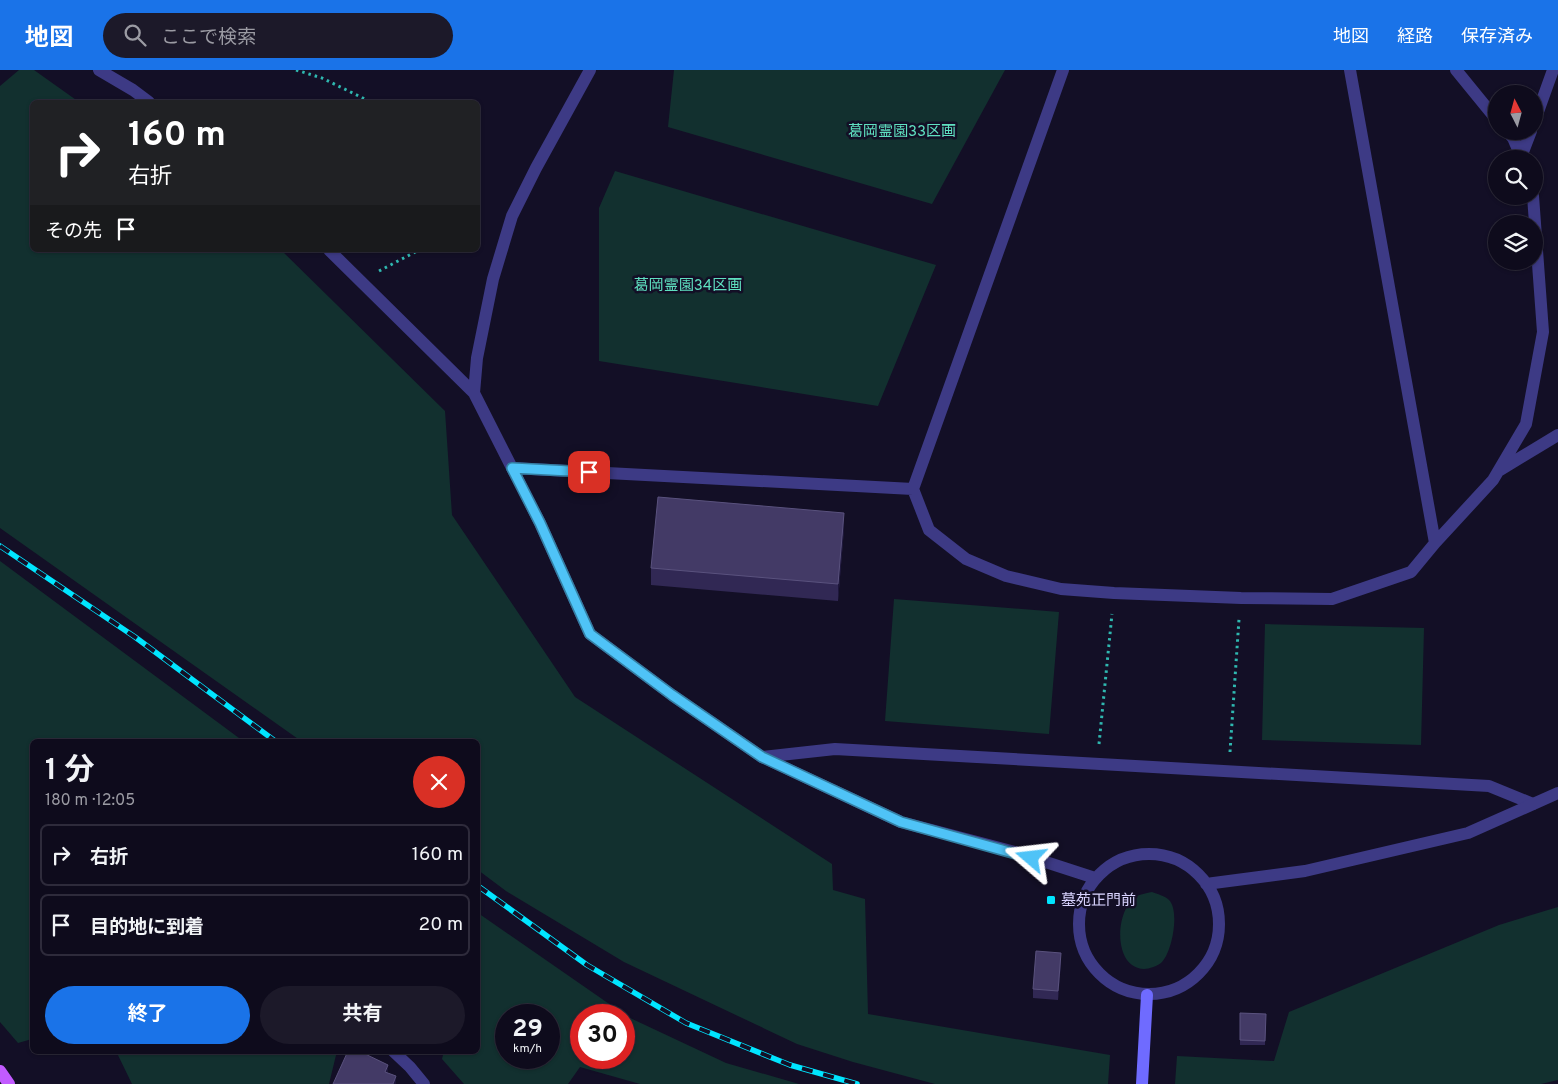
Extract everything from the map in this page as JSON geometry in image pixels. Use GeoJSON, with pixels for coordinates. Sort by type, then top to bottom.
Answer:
{"type":"FeatureCollection","features":[{"type":"Feature","properties":{"kind":"main road"},"geometry":{"type":"LineString","coordinates":[[0,1071],[9,1084]]}},
{"type":"Feature","properties":{"kind":"street"},"geometry":{"type":"LineString","coordinates":[[99,70],[146,100]]}},
{"type":"Feature","properties":{"kind":"street"},"geometry":{"type":"LineString","coordinates":[[474,392],[477,358],[493,280],[512,216],[590,70]]}},
{"type":"Feature","properties":{"kind":"street"},"geometry":{"type":"LineString","coordinates":[[1062,70],[913,489],[929,530],[966,559],[1006,576],[1061,589],[1114,593],[1332,600],[1411,572],[1435,542],[1493,480],[1526,424],[1543,332],[1534,205]]}},
{"type":"Feature","properties":{"kind":"street"},"geometry":{"type":"LineString","coordinates":[[1350,70],[1435,542]]}},
{"type":"Feature","properties":{"kind":"street"},"geometry":{"type":"LineString","coordinates":[[1456,70],[1488,108]]}},
{"type":"Feature","properties":{"kind":"street"},"geometry":{"type":"LineString","coordinates":[[1543,98],[1553,70]]}},
{"type":"Feature","properties":{"kind":"street"},"geometry":{"type":"LineString","coordinates":[[331,252],[474,392],[540,523],[590,634],[672,695],[762,757],[901,822],[1015,852],[1095,878]]}},
{"type":"Feature","properties":{"kind":"street"},"geometry":{"type":"LineString","coordinates":[[1497,472],[1558,435]]}},
{"type":"Feature","properties":{"kind":"street"},"geometry":{"type":"LineString","coordinates":[[512,468],[913,489]]}},
{"type":"Feature","properties":{"kind":"street"},"geometry":{"type":"LineString","coordinates":[[762,757],[836,750],[1489,786],[1533,804]]}},
{"type":"Feature","properties":{"kind":"street"},"geometry":{"type":"LineString","coordinates":[[1206,884],[1305,871],[1468,833],[1558,793]]}},
{"type":"Feature","properties":{"kind":"street"},"geometry":{"type":"LineString","coordinates":[[1152,854],[1173,858],[1192,868],[1206,884],[1216,904],[1219,927],[1215,950],[1203,970],[1185,985],[1164,993],[1147,994],[1120,989],[1101,977],[1087,960],[1079,940],[1078,918],[1083,897],[1095,878],[1111,865],[1131,856],[1152,854]]}},
{"type":"Feature","properties":{"kind":"street"},"geometry":{"type":"LineString","coordinates":[[1142,1084],[1147,994]]}},
{"type":"Feature","properties":{"kind":"street"},"geometry":{"type":"LineString","coordinates":[[396,1054],[424,1084]]}},
{"type":"Feature","properties":{"kind":"path"},"geometry":{"type":"LineString","coordinates":[[296,70],[322,78],[367,100]]}},
{"type":"Feature","properties":{"kind":"path"},"geometry":{"type":"LineString","coordinates":[[360,281],[415,252]]}},
{"type":"Feature","properties":{"kind":"path"},"geometry":{"type":"LineString","coordinates":[[1098,764],[1114,593]]}},
{"type":"Feature","properties":{"kind":"path"},"geometry":{"type":"LineString","coordinates":[[1228,772],[1241,598]]}},
{"type":"Feature","properties":{"kind":"green space"},"geometry":{"type":"Polygon","coordinates":[[[19,70],[34,70],[76,100],[30,100],[30,252],[283,252],[445,411],[452,515],[575,697],[832,864],[833,890],[865,899],[868,1014],[1110,1055],[1108,1084],[935,1084],[853,1062],[797,1044],[624,962],[506,891],[480,872],[480,739],[298,739],[0,528],[0,86],[19,70]]]}},
{"type":"Feature","properties":{"kind":"green space","name":"葛岡霊園33区画"},"geometry":{"type":"Polygon","coordinates":[[[674,70],[1005,70],[932,204],[668,127],[674,70]]]}},
{"type":"Feature","properties":{"kind":"green space","name":"葛岡霊園34区画"},"geometry":{"type":"Polygon","coordinates":[[[615,171],[936,265],[878,406],[599,361],[599,208],[615,171]]]}},
{"type":"Feature","properties":{"kind":"green space"},"geometry":{"type":"Polygon","coordinates":[[[0,561],[240,739],[30,739],[30,1040],[18,1043],[0,1022],[0,561]]]}},
{"type":"Feature","properties":{"kind":"green space"},"geometry":{"type":"Polygon","coordinates":[[[894,599],[1059,612],[1049,734],[885,721],[894,599]]]}},
{"type":"Feature","properties":{"kind":"green space"},"geometry":{"type":"Polygon","coordinates":[[[1265,624],[1424,628],[1421,745],[1262,740],[1265,624]]]}},
{"type":"Feature","properties":{"kind":"green space"},"geometry":{"type":"Polygon","coordinates":[[[1152,892],[1169,900],[1174,913],[1174,922],[1172,941],[1166,957],[1158,965],[1144,969],[1134,966],[1126,959],[1120,937],[1121,924],[1124,912],[1130,903],[1137,896],[1152,892]]]}},
{"type":"Feature","properties":{"kind":"green space"},"geometry":{"type":"Polygon","coordinates":[[[1558,907],[1558,1080],[1541,1084],[1175,1084],[1177,1056],[1274,1061],[1289,1012],[1499,925],[1558,907]]]}},
{"type":"Feature","properties":{"kind":"green space"},"geometry":{"type":"Polygon","coordinates":[[[480,914],[609,1004],[570,1004],[570,1069],[579,1069],[568,1084],[464,1084],[442,1059],[443,1054],[480,1054],[480,914]]]}},
{"type":"Feature","properties":{"kind":"green space"},"geometry":{"type":"Polygon","coordinates":[[[635,1020],[726,1063],[799,1084],[640,1084],[587,1069],[635,1069],[635,1020]]]}},
{"type":"Feature","properties":{"kind":"green space"},"geometry":{"type":"Polygon","coordinates":[[[117,1054],[336,1054],[329,1084],[132,1084],[117,1054]]]}},
{"type":"Feature","properties":{"kind":"building"},"geometry":{"type":"Polygon","coordinates":[[[658,497],[844,513],[838,584],[651,568],[658,497]]]}},
{"type":"Feature","properties":{"kind":"building"},"geometry":{"type":"Polygon","coordinates":[[[1036,951],[1061,953],[1058,991],[1033,989],[1036,951]]]}},
{"type":"Feature","properties":{"kind":"building"},"geometry":{"type":"Polygon","coordinates":[[[1240,1013],[1266,1014],[1265,1041],[1240,1040],[1240,1013]]]}},
{"type":"Feature","properties":{"kind":"building"},"geometry":{"type":"Polygon","coordinates":[[[347,1054],[365,1054],[388,1065],[385,1072],[396,1076],[393,1084],[333,1084],[347,1054]]]}},
{"type":"Feature","properties":{"kind":"railway"},"geometry":{"type":"LineString","coordinates":[[0,546],[135,637],[272,739]]}},
{"type":"Feature","properties":{"kind":"railway"},"geometry":{"type":"LineString","coordinates":[[480,887],[587,965],[686,1023],[790,1065],[857,1084]]}},
{"type":"Feature","properties":{"kind":"place","name":"墓苑正門前"},"geometry":{"type":"Point","coordinates":[1051,900]}},
{"type":"Feature","properties":{"kind":"route"},"geometry":{"type":"LineString","coordinates":[[589,472],[512,468],[540,523],[590,634],[672,695],[762,757],[901,822],[1015,852],[1031,858]]}}]}
